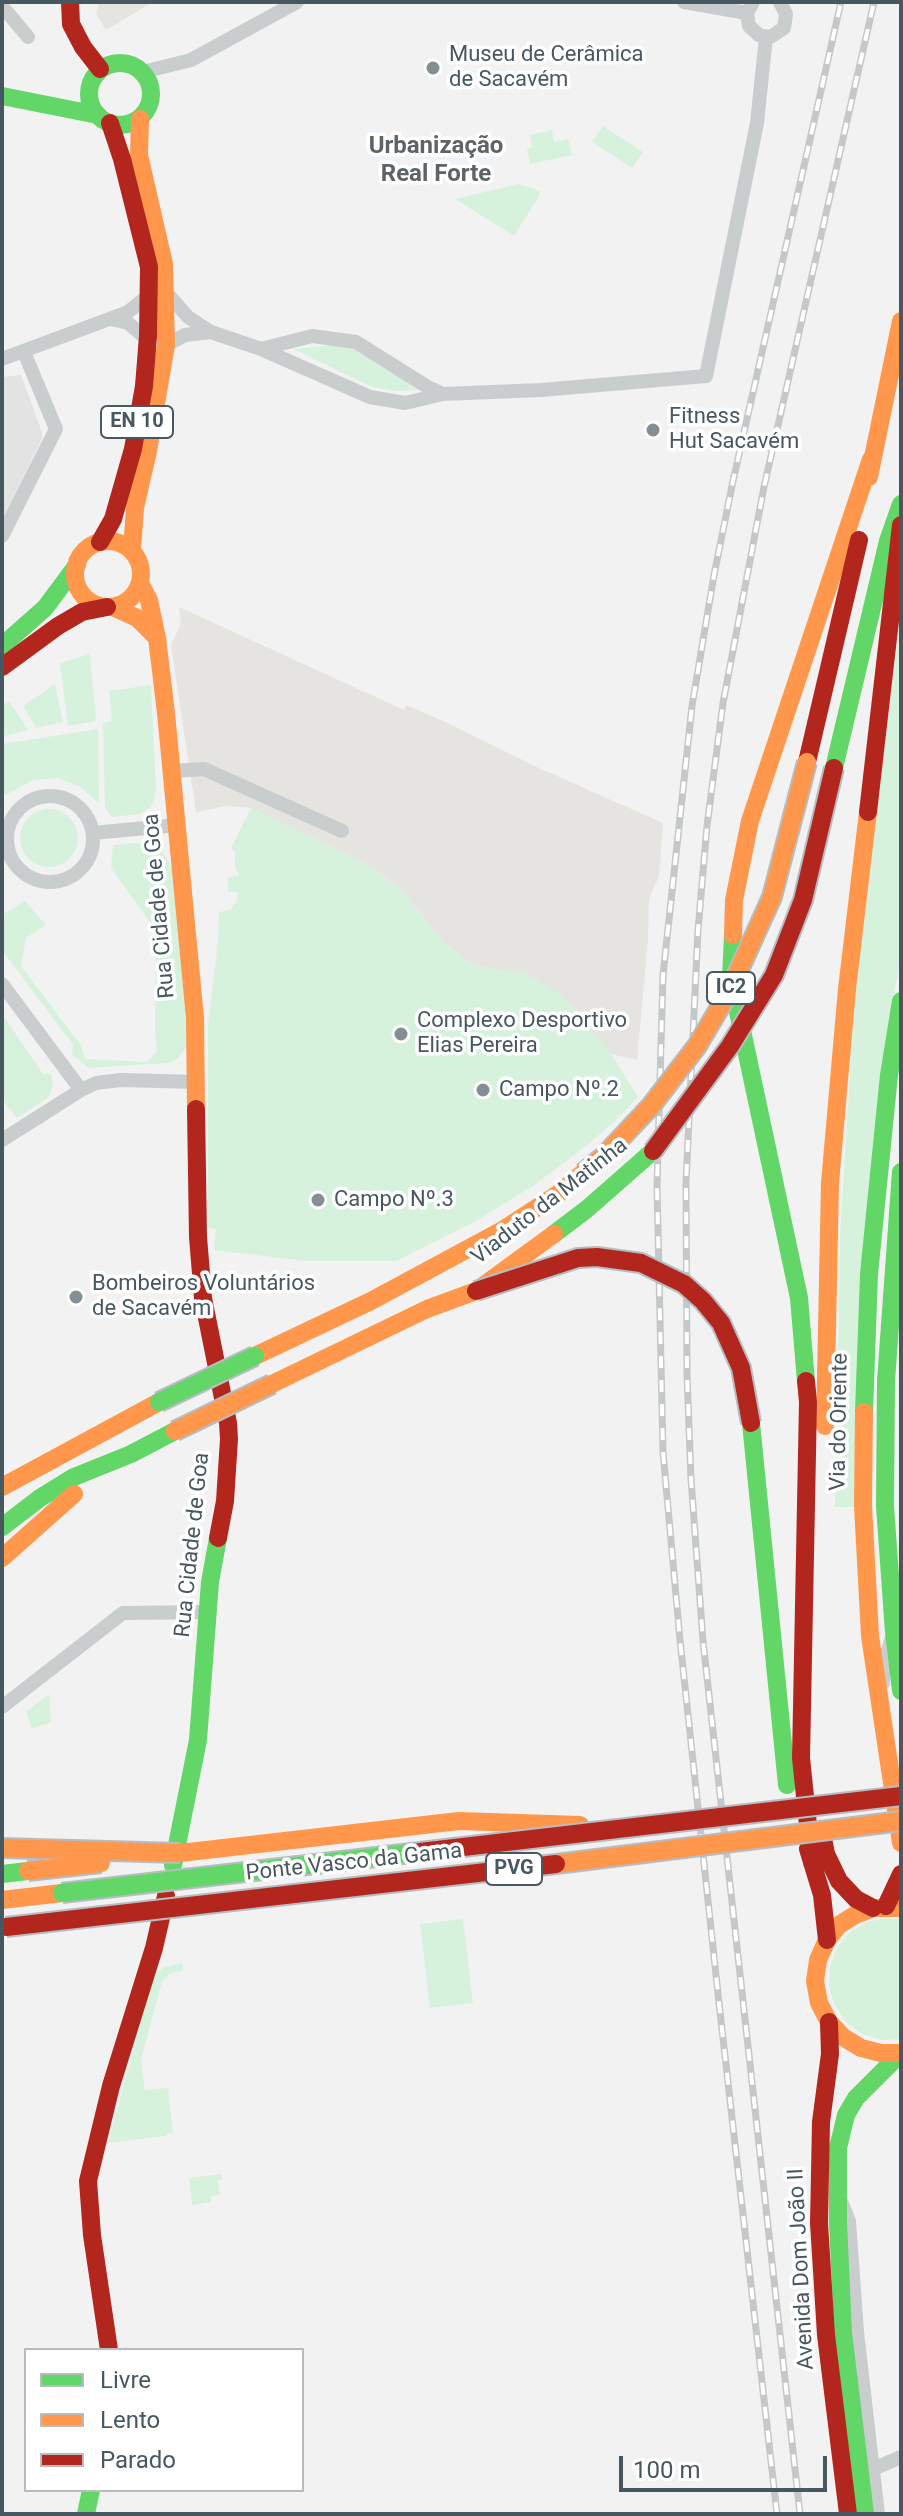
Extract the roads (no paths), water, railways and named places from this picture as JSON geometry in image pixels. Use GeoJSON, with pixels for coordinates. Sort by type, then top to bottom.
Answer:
{"type":"FeatureCollection","features":[{"type":"Feature","properties":{"kind":"main road"},"geometry":{"type":"LineString","coordinates":[[70,2],[71,24],[100,69],[122,62],[134,65],[143,72]]}},
{"type":"Feature","properties":{"kind":"main road","name":"EN 10"},"geometry":{"type":"LineString","coordinates":[[100,69],[94,76],[89,94],[91,106],[104,119],[122,159],[157,294],[166,345],[135,508],[132,550],[140,564],[141,585]]}},
{"type":"Feature","properties":{"kind":"main road","name":"EN 10"},"geometry":{"type":"LineString","coordinates":[[2,646],[45,608],[85,551],[100,542],[113,519],[133,449],[148,340],[164,264],[139,155],[140,119],[151,98],[149,80],[143,72]]}},
{"type":"Feature","properties":{"kind":"main road"},"geometry":{"type":"LineString","coordinates":[[2,96],[127,124],[140,119]]}},
{"type":"Feature","properties":{"kind":"main road","name":"IC2"},"geometry":{"type":"LineString","coordinates":[[871,459],[901,321]]}},
{"type":"Feature","properties":{"kind":"main road"},"geometry":{"type":"LineString","coordinates":[[812,1863],[801,1758],[808,1402],[799,1298],[731,979],[734,900],[750,821],[871,459]]}},
{"type":"Feature","properties":{"kind":"main road","name":"Viaduto da Matinha"},"geometry":{"type":"LineString","coordinates":[[39,1468],[159,1402],[371,1301],[501,1231],[558,1194],[604,1156],[651,1106],[697,1046],[729,992],[772,897],[859,539],[871,459]]}},
{"type":"Feature","properties":{"kind":"main road","name":"Viaduto da Matinha"},"geometry":{"type":"LineString","coordinates":[[131,1454],[427,1309],[476,1291],[578,1216],[653,1151],[730,1046],[774,975],[803,900],[888,541],[901,504]]}},
{"type":"Feature","properties":{"kind":"main road"},"geometry":{"type":"LineString","coordinates":[[887,1907],[856,1899],[844,1888],[824,1848],[818,1740],[830,1183],[847,989],[901,525]]}},
{"type":"Feature","properties":{"kind":"main road"},"geometry":{"type":"LineString","coordinates":[[100,542],[117,542],[132,550]]}},
{"type":"Feature","properties":{"kind":"main road"},"geometry":{"type":"LineString","coordinates":[[77,565],[77,585],[81,593],[97,605],[137,618],[157,638]]}},
{"type":"Feature","properties":{"kind":"main road"},"geometry":{"type":"LineString","coordinates":[[2,667],[82,612],[129,600],[141,585]]}},
{"type":"Feature","properties":{"kind":"main road","name":"Rua Cidade de Goa"},"geometry":{"type":"LineString","coordinates":[[109,2348],[92,2235],[88,2181],[111,2086],[154,1948],[188,1794],[198,1740],[208,1612],[214,1554],[225,1501],[229,1439],[203,1298],[198,1237],[198,1082],[191,963],[172,771],[157,638],[149,600],[141,585]]}},
{"type":"Feature","properties":{"kind":"main road","name":"Via do Oriente"},"geometry":{"type":"LineString","coordinates":[[901,1001],[889,1075],[869,1274],[864,1365],[865,1539],[870,1636],[901,1843]]}},
{"type":"Feature","properties":{"kind":"main road","name":"Via do Oriente"},"geometry":{"type":"LineString","coordinates":[[901,1172],[895,1322],[886,1381],[885,1506],[901,1691]]}},
{"type":"Feature","properties":{"kind":"main road"},"geometry":{"type":"LineString","coordinates":[[476,1291],[557,1263],[578,1258],[607,1258],[641,1263],[684,1284],[721,1323],[741,1368],[751,1423],[786,1782],[824,1903],[827,1940]]}},
{"type":"Feature","properties":{"kind":"main road"},"geometry":{"type":"LineString","coordinates":[[864,1365],[895,1322],[869,1274]]}},
{"type":"Feature","properties":{"kind":"main road"},"geometry":{"type":"LineString","coordinates":[[2,1558],[59,1505],[131,1454]]}},
{"type":"Feature","properties":{"kind":"main road","name":"IC2"},"geometry":{"type":"LineString","coordinates":[[2,1527],[74,1477],[131,1454]]}},
{"type":"Feature","properties":{"kind":"main road"},"geometry":{"type":"LineString","coordinates":[[2,1487],[39,1468]]}},
{"type":"Feature","properties":{"kind":"main road","name":"IC2"},"geometry":{"type":"LineString","coordinates":[[2,1501],[39,1468]]}},
{"type":"Feature","properties":{"kind":"main road"},"geometry":{"type":"LineString","coordinates":[[865,1539],[878,1606],[898,1631]]}},
{"type":"Feature","properties":{"kind":"main road","name":"Ponte Vasco da Gama"},"geometry":{"type":"LineString","coordinates":[[2,1900],[901,1796]]}},
{"type":"Feature","properties":{"kind":"main road"},"geometry":{"type":"LineString","coordinates":[[2,1874],[459,1821],[636,1827]]}},
{"type":"Feature","properties":{"kind":"main road","name":"Ponte Vasco da Gama"},"geometry":{"type":"LineString","coordinates":[[3,1927],[901,1821]]}},
{"type":"Feature","properties":{"kind":"main road"},"geometry":{"type":"LineString","coordinates":[[2,1848],[180,1853]]}},
{"type":"Feature","properties":{"kind":"main road"},"geometry":{"type":"LineString","coordinates":[[887,1907],[901,1874]]}},
{"type":"Feature","properties":{"kind":"main road"},"geometry":{"type":"LineString","coordinates":[[887,1907],[855,1915],[839,1925],[827,1940],[818,1960],[815,1981],[819,2003],[829,2022],[843,2037],[861,2048],[881,2053],[901,2053]]}},
{"type":"Feature","properties":{"kind":"main road","name":"Avenida Dom João II"},"geometry":{"type":"LineString","coordinates":[[829,2022],[830,2054],[821,2122],[819,2223],[826,2335],[848,2514]]}},
{"type":"Feature","properties":{"kind":"main road","name":"Avenida Dom João II"},"geometry":{"type":"LineString","coordinates":[[865,2514],[843,2333],[838,2148],[846,2115],[865,2088],[901,2053]]}},
{"type":"Feature","properties":{"kind":"main road"},"geometry":{"type":"LineString","coordinates":[[86,2514],[91,2492]]}},
{"type":"Feature","properties":{"kind":"street"},"geometry":{"type":"LineString","coordinates":[[143,72],[191,60],[297,2]]}},
{"type":"Feature","properties":{"kind":"street"},"geometry":{"type":"LineString","coordinates":[[684,2],[750,8],[749,26],[753,32],[766,37],[784,28],[786,14],[780,2]]}},
{"type":"Feature","properties":{"kind":"street"},"geometry":{"type":"LineString","coordinates":[[2,6],[28,37]]}},
{"type":"Feature","properties":{"kind":"street"},"geometry":{"type":"LineString","coordinates":[[2,359],[128,312],[157,294],[211,332],[261,349],[370,397],[405,403],[443,394],[541,390],[706,376],[757,123],[766,37]]}},
{"type":"Feature","properties":{"kind":"street"},"geometry":{"type":"LineString","coordinates":[[110,319],[128,323],[148,340]]}},
{"type":"Feature","properties":{"kind":"street"},"geometry":{"type":"LineString","coordinates":[[166,345],[185,335],[211,332]]}},
{"type":"Feature","properties":{"kind":"street"},"geometry":{"type":"LineString","coordinates":[[261,349],[312,336],[356,342],[443,394]]}},
{"type":"Feature","properties":{"kind":"street"},"geometry":{"type":"LineString","coordinates":[[2,536],[56,429],[24,352]]}},
{"type":"Feature","properties":{"kind":"street"},"geometry":{"type":"LineString","coordinates":[[172,771],[204,769],[342,831]]}},
{"type":"Feature","properties":{"kind":"street"},"geometry":{"type":"LineString","coordinates":[[44,796],[70,801],[81,809],[93,833],[93,847],[88,860],[69,878],[56,882],[42,882],[29,877],[19,869],[4,846],[11,819],[19,808],[44,796]]}},
{"type":"Feature","properties":{"kind":"street"},"geometry":{"type":"LineString","coordinates":[[93,833],[177,825]]}},
{"type":"Feature","properties":{"kind":"street"},"geometry":{"type":"LineString","coordinates":[[2,984],[81,1090]]}},
{"type":"Feature","properties":{"kind":"street"},"geometry":{"type":"LineString","coordinates":[[2,1140],[81,1090],[108,1081],[198,1082]]}},
{"type":"Feature","properties":{"kind":"street"},"geometry":{"type":"LineString","coordinates":[[2,1707],[123,1613],[208,1612]]}},
{"type":"Feature","properties":{"kind":"street"},"geometry":{"type":"LineString","coordinates":[[883,1728],[883,1667],[898,1631]]}},
{"type":"Feature","properties":{"kind":"street"},"geometry":{"type":"LineString","coordinates":[[837,2191],[849,2221],[857,2332],[878,2514]]}},
{"type":"Feature","properties":{"kind":"street"},"geometry":{"type":"LineString","coordinates":[[873,2469],[901,2457]]}},
{"type":"Feature","properties":{"kind":"railway"},"geometry":{"type":"LineString","coordinates":[[777,2514],[680,1640],[663,1452],[657,1186],[663,975],[692,706],[733,481],[841,2]]}},
{"type":"Feature","properties":{"kind":"railway"},"geometry":{"type":"LineString","coordinates":[[800,2514],[703,1641],[687,1374],[686,1182],[698,930],[707,826],[723,703],[764,487],[874,2]]}},
{"type":"Feature","properties":{"kind":"place","name":"Museu de Cerâmica de Sacavém"},"geometry":{"type":"Point","coordinates":[433,68]}},
{"type":"Feature","properties":{"kind":"place","name":"Fitness Hut Sacavém"},"geometry":{"type":"Point","coordinates":[653,430]}},
{"type":"Feature","properties":{"kind":"place","name":"Complexo Desportivo Elias Pereira"},"geometry":{"type":"Point","coordinates":[401,1034]}},
{"type":"Feature","properties":{"kind":"place","name":"Campo Nº.2"},"geometry":{"type":"Point","coordinates":[483,1090]}},
{"type":"Feature","properties":{"kind":"place","name":"Campo Nº.3"},"geometry":{"type":"Point","coordinates":[318,1200]}},
{"type":"Feature","properties":{"kind":"place","name":"Bombeiros Voluntários de Sacavém"},"geometry":{"type":"Point","coordinates":[76,1297]}},
{"type":"Feature","properties":{"kind":"district","name":"Urbanização Real Forte"},"geometry":{"type":"Point","coordinates":[436,161]}}]}
